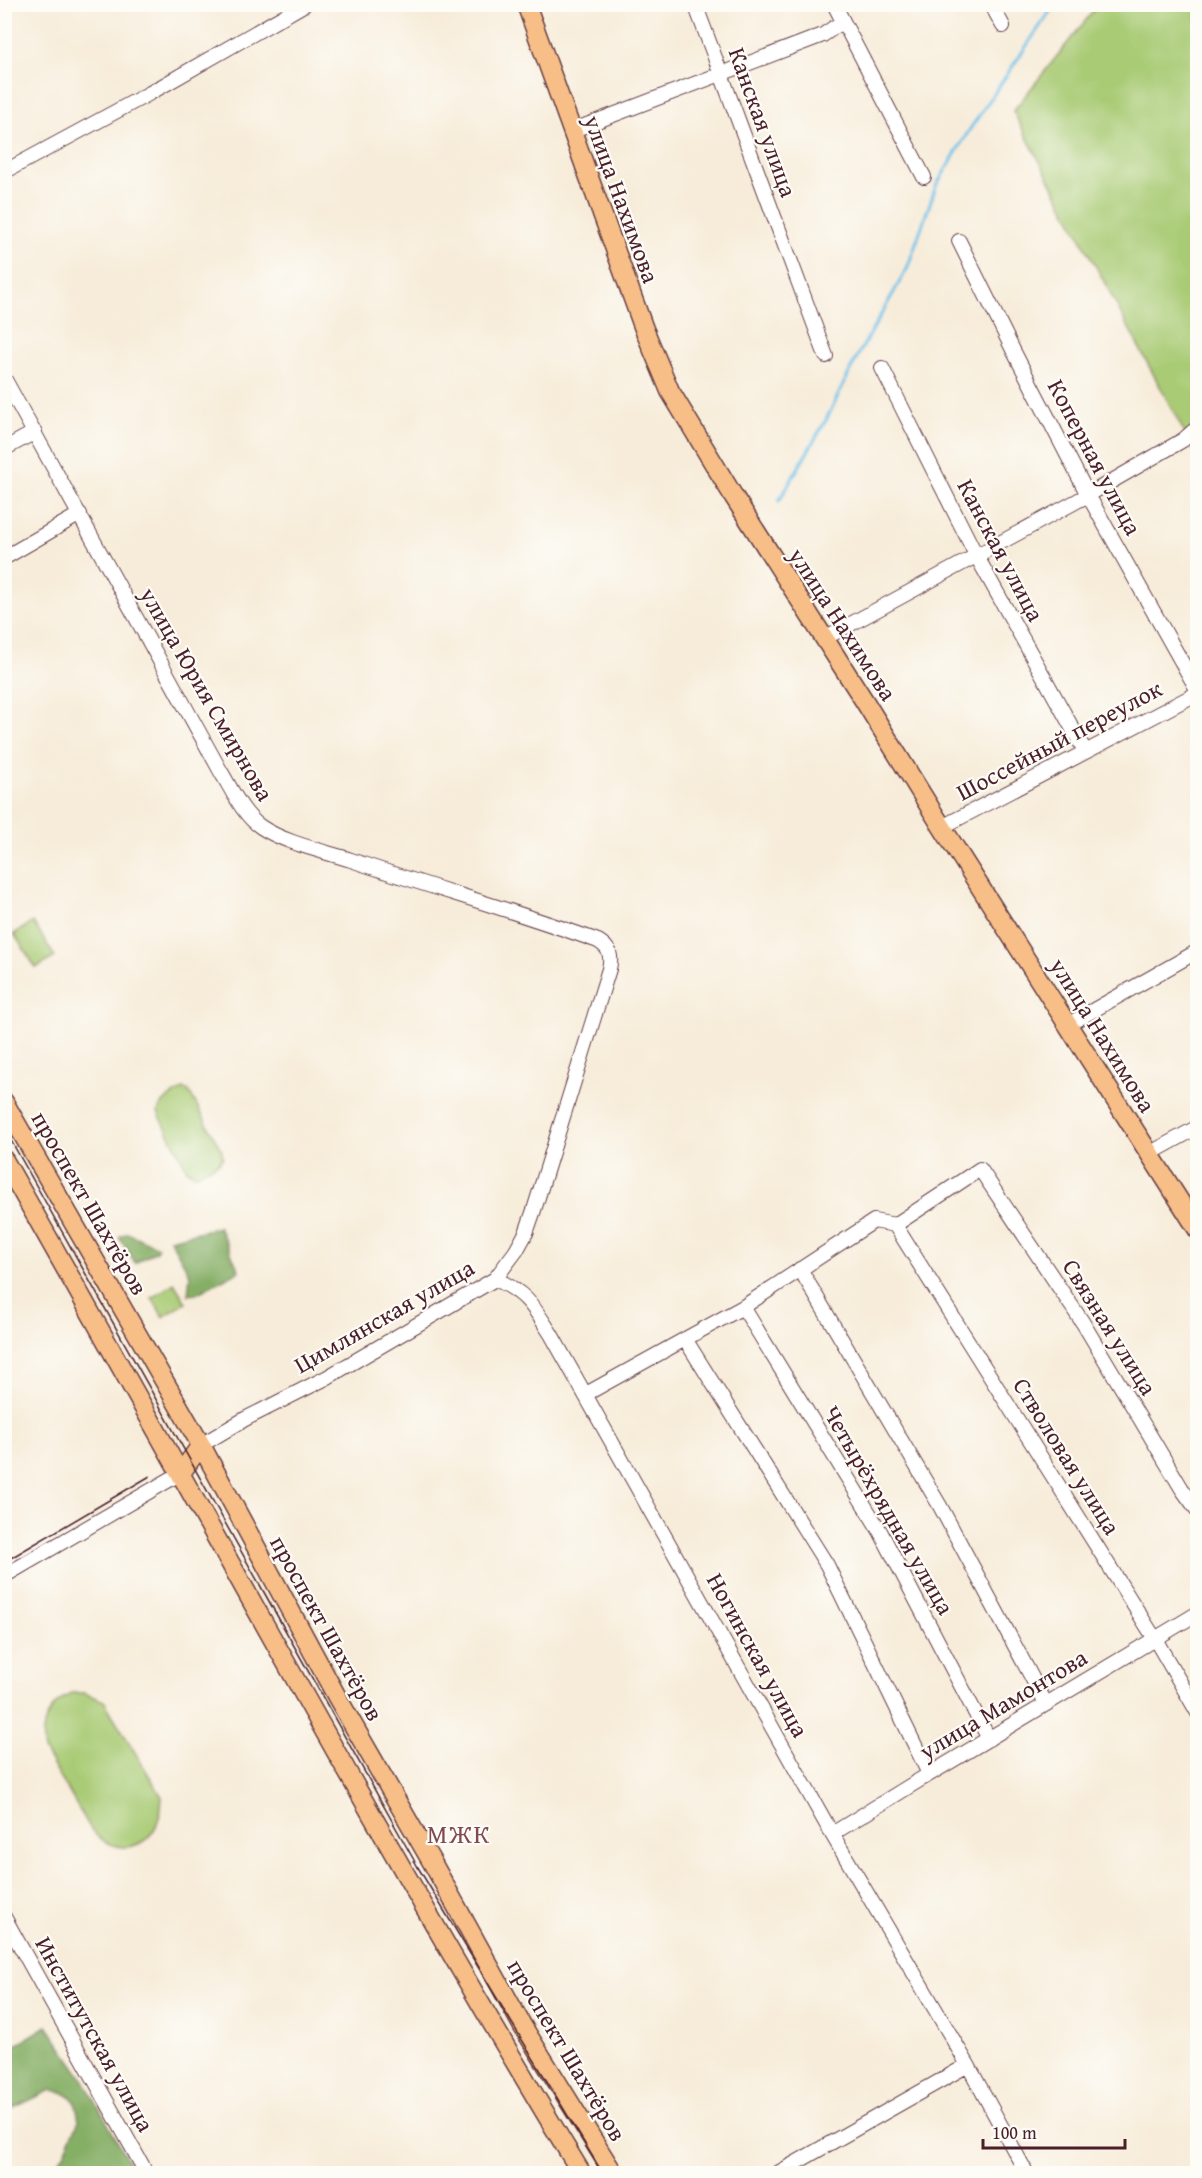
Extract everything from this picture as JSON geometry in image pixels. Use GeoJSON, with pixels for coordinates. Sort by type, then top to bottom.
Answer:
{"type":"FeatureCollection","features":[{"type":"Feature","properties":{"kind":"main road","name":"улица Нахимова"},"geometry":{"type":"LineString","coordinates":[[526,4],[644,329],[670,391],[734,497],[1197,1230]]}},
{"type":"Feature","properties":{"kind":"main road","name":"проспект Шахтёров"},"geometry":{"type":"LineString","coordinates":[[4,1102],[201,1444],[337,1697],[439,1874],[523,2027],[614,2174]]}},
{"type":"Feature","properties":{"kind":"main road"},"geometry":{"type":"LineString","coordinates":[[4,1160],[494,2028],[582,2174]]}},
{"type":"Feature","properties":{"kind":"main road","name":"Цимлянская улица"},"geometry":{"type":"LineString","coordinates":[[181,1473],[201,1444]]}},
{"type":"Feature","properties":{"kind":"street"},"geometry":{"type":"LineString","coordinates":[[4,172],[150,93],[305,4]]}},
{"type":"Feature","properties":{"kind":"street","name":"Канская улица"},"geometry":{"type":"LineString","coordinates":[[695,4],[826,356]]}},
{"type":"Feature","properties":{"kind":"street"},"geometry":{"type":"LineString","coordinates":[[834,4],[924,177]]}},
{"type":"Feature","properties":{"kind":"street"},"geometry":{"type":"LineString","coordinates":[[991,4],[1003,26]]}},
{"type":"Feature","properties":{"kind":"street"},"geometry":{"type":"LineString","coordinates":[[572,131],[822,35],[843,22]]}},
{"type":"Feature","properties":{"kind":"street","name":"Коперная улица"},"geometry":{"type":"LineString","coordinates":[[959,241],[1088,495],[1197,692]]}},
{"type":"Feature","properties":{"kind":"street","name":"Канская улица"},"geometry":{"type":"LineString","coordinates":[[882,368],[976,555],[1085,752]]}},
{"type":"Feature","properties":{"kind":"street","name":"улица Юрия Смирнова"},"geometry":{"type":"LineString","coordinates":[[4,378],[221,772],[246,812],[260,826],[310,847],[598,940],[605,944],[610,955]]}},
{"type":"Feature","properties":{"kind":"street"},"geometry":{"type":"LineString","coordinates":[[825,638],[1088,495],[1183,440],[1197,427]]}},
{"type":"Feature","properties":{"kind":"street"},"geometry":{"type":"LineString","coordinates":[[4,449],[35,432]]}},
{"type":"Feature","properties":{"kind":"street"},"geometry":{"type":"LineString","coordinates":[[4,558],[80,514]]}},
{"type":"Feature","properties":{"kind":"street","name":"Шоссейный переулок"},"geometry":{"type":"LineString","coordinates":[[942,827],[1197,692]]}},
{"type":"Feature","properties":{"kind":"street"},"geometry":{"type":"LineString","coordinates":[[1069,1024],[1197,951]]}},
{"type":"Feature","properties":{"kind":"street","name":"Цимлянская улица"},"geometry":{"type":"LineString","coordinates":[[201,1444],[326,1378],[495,1280],[526,1233],[609,969],[610,955]]}},
{"type":"Feature","properties":{"kind":"street"},"geometry":{"type":"LineString","coordinates":[[1149,1154],[1197,1127]]}},
{"type":"Feature","properties":{"kind":"street","name":"Связная улица"},"geometry":{"type":"LineString","coordinates":[[895,1225],[980,1170],[1083,1323],[1197,1511]]}},
{"type":"Feature","properties":{"kind":"street"},"geometry":{"type":"LineString","coordinates":[[586,1394],[743,1307],[874,1221],[895,1225]]}},
{"type":"Feature","properties":{"kind":"street","name":"Стволовая улица"},"geometry":{"type":"LineString","coordinates":[[895,1225],[1155,1639],[1197,1713]]}},
{"type":"Feature","properties":{"kind":"street"},"geometry":{"type":"LineString","coordinates":[[800,1269],[940,1506],[1046,1704]]}},
{"type":"Feature","properties":{"kind":"street","name":"Ногинская улица"},"geometry":{"type":"LineString","coordinates":[[495,1280],[519,1291],[528,1300],[551,1334],[832,1834],[968,2065],[1027,2174]]}},
{"type":"Feature","properties":{"kind":"street","name":"Четырёхрядная улица"},"geometry":{"type":"LineString","coordinates":[[743,1307],[880,1531],[989,1739]]}},
{"type":"Feature","properties":{"kind":"street"},"geometry":{"type":"LineString","coordinates":[[685,1339],[827,1565],[929,1774]]}},
{"type":"Feature","properties":{"kind":"street","name":"Цимлянская улица"},"geometry":{"type":"LineString","coordinates":[[4,1576],[181,1473]]}},
{"type":"Feature","properties":{"kind":"street","name":"улица Мамонтова"},"geometry":{"type":"LineString","coordinates":[[832,1834],[1197,1613]]}},
{"type":"Feature","properties":{"kind":"street","name":"Институтская улица"},"geometry":{"type":"LineString","coordinates":[[4,1917],[147,2174]]}},
{"type":"Feature","properties":{"kind":"street"},"geometry":{"type":"LineString","coordinates":[[776,2174],[968,2065]]}},
{"type":"Feature","properties":{"kind":"green space"},"geometry":{"type":"Polygon","coordinates":[[[1098,5],[1197,5],[1197,456],[1013,111],[1098,5]]]}},
{"type":"Feature","properties":{"kind":"green space"},"geometry":{"type":"Polygon","coordinates":[[[33,922],[55,957],[36,968],[14,934],[33,922]]]}},
{"type":"Feature","properties":{"kind":"green space"},"geometry":{"type":"Polygon","coordinates":[[[184,1089],[189,1091],[222,1151],[223,1157],[219,1163],[195,1175],[187,1170],[158,1112],[165,1101],[184,1089]]]}},
{"type":"Feature","properties":{"kind":"green space"},"geometry":{"type":"Polygon","coordinates":[[[219,1227],[239,1271],[196,1294],[188,1295],[190,1275],[170,1239],[219,1227]]]}},
{"type":"Feature","properties":{"kind":"green space"},"geometry":{"type":"Polygon","coordinates":[[[127,1233],[158,1247],[156,1251],[135,1263],[119,1237],[127,1233]]]}},
{"type":"Feature","properties":{"kind":"green space"},"geometry":{"type":"Polygon","coordinates":[[[174,1283],[186,1303],[163,1317],[152,1298],[174,1283]]]}},
{"type":"Feature","properties":{"kind":"green space"},"geometry":{"type":"Polygon","coordinates":[[[73,1693],[84,1693],[104,1701],[162,1797],[155,1828],[147,1838],[136,1845],[124,1847],[111,1845],[95,1834],[44,1750],[43,1732],[48,1716],[58,1703],[73,1693]]]}},
{"type":"Feature","properties":{"kind":"green space"},"geometry":{"type":"Polygon","coordinates":[[[47,2026],[82,2077],[135,2173],[48,2173],[64,2154],[79,2120],[75,2101],[63,2092],[51,2090],[5,2112],[5,2052],[47,2026]]]}},
{"type":"Feature","properties":{"kind":"waterway"},"geometry":{"type":"LineString","coordinates":[[779,501],[826,420],[857,357],[907,269],[936,186],[970,129],[1055,4]]}},
{"type":"Feature","properties":{"kind":"tram line"},"geometry":{"type":"LineString","coordinates":[[4,1128],[419,1869],[603,2174]]}},
{"type":"Feature","properties":{"kind":"tram line"},"geometry":{"type":"LineString","coordinates":[[4,1562],[150,1476]]}},
{"type":"Feature","properties":{"kind":"district","name":"МЖК"},"geometry":{"type":"Point","coordinates":[459,1833]}}]}
